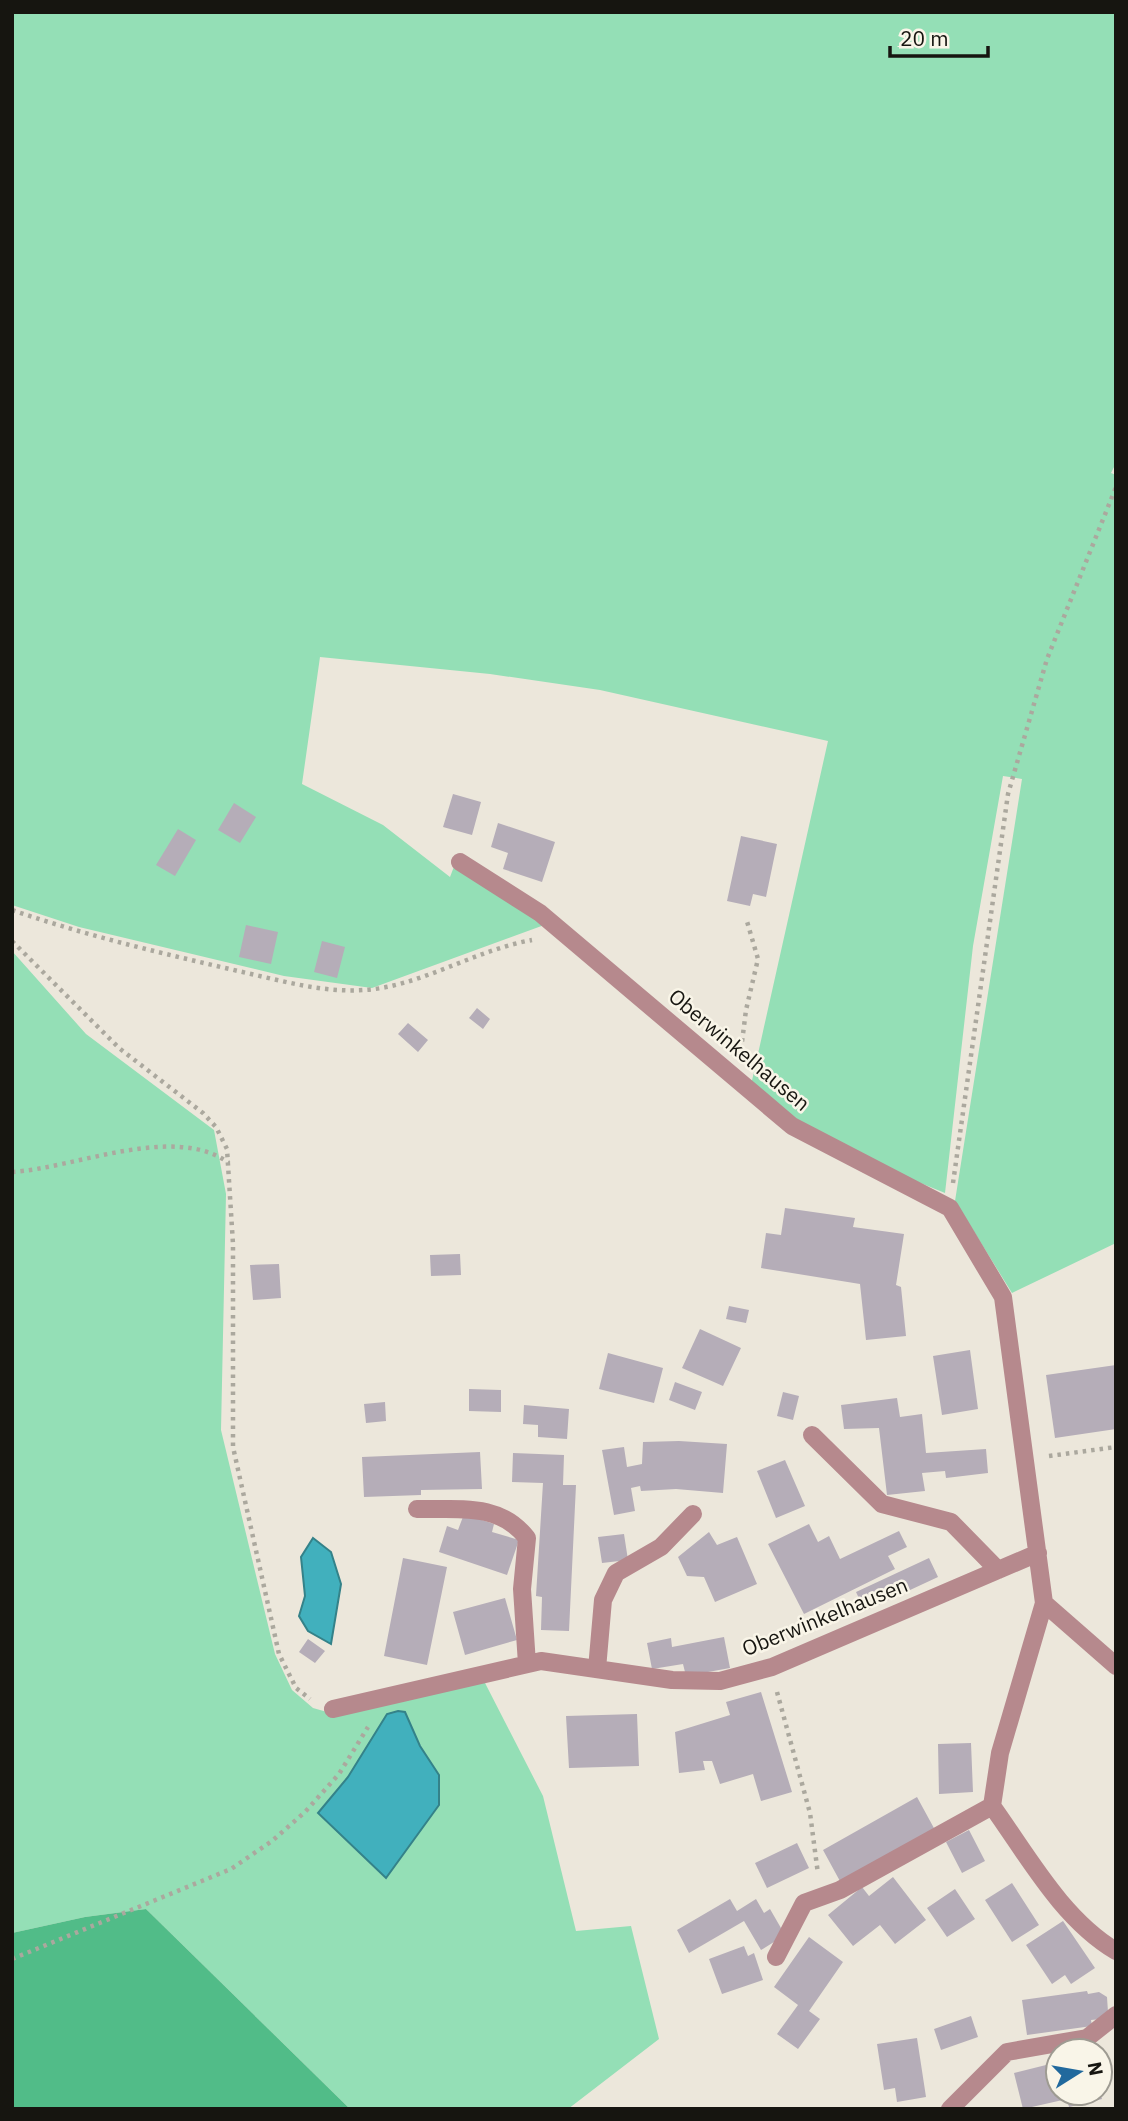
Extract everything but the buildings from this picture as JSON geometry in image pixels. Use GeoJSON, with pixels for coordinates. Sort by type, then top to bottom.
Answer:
{"type":"FeatureCollection","features":[{"type":"Feature","properties":{"kind":"street","name":"Oberwinkelhausen"},"geometry":{"type":"LineString","coordinates":[[460,862],[512,893],[564,934],[792,1126],[950,1208]]}},
{"type":"Feature","properties":{"kind":"street"},"geometry":{"type":"LineString","coordinates":[[950,1208],[1003,1297],[1027,1459],[1044,1603],[1000,1753],[992,1806],[1060,1900],[1092,1937],[1116,1951]]}},
{"type":"Feature","properties":{"kind":"street"},"geometry":{"type":"LineString","coordinates":[[812,1435],[882,1504],[951,1522],[998,1570]]}},
{"type":"Feature","properties":{"kind":"street"},"geometry":{"type":"LineString","coordinates":[[417,1509],[491,1511],[515,1523],[527,1538],[522,1589],[527,1664]]}},
{"type":"Feature","properties":{"kind":"street"},"geometry":{"type":"LineString","coordinates":[[597,1669],[603,1600],[616,1573],[661,1547],[693,1514]]}},
{"type":"Feature","properties":{"kind":"street","name":"Oberwinkelhausen"},"geometry":{"type":"LineString","coordinates":[[333,1709],[378,1701],[541,1661],[672,1680],[720,1681],[772,1667],[1038,1553]]}},
{"type":"Feature","properties":{"kind":"street"},"geometry":{"type":"LineString","coordinates":[[1044,1603],[1116,1666]]}},
{"type":"Feature","properties":{"kind":"street"},"geometry":{"type":"LineString","coordinates":[[776,1958],[804,1903],[840,1890],[992,1806]]}},
{"type":"Feature","properties":{"kind":"street"},"geometry":{"type":"LineString","coordinates":[[950,2109],[1007,2052],[1087,2038],[1116,2015]]}},
{"type":"Feature","properties":{"kind":"path"},"geometry":{"type":"LineString","coordinates":[[950,1208],[1008,794],[1048,659],[1116,486]]}},
{"type":"Feature","properties":{"kind":"path"},"geometry":{"type":"LineString","coordinates":[[12,910],[106,941],[286,981],[340,990],[365,990],[400,984],[489,949],[564,934]]}},
{"type":"Feature","properties":{"kind":"path"},"geometry":{"type":"LineString","coordinates":[[732,1073],[741,1050],[746,1010],[758,958],[746,918]]}},
{"type":"Feature","properties":{"kind":"path"},"geometry":{"type":"LineString","coordinates":[[12,941],[119,1048],[203,1113],[216,1127],[227,1149],[234,1295],[231,1418],[242,1497],[279,1654],[296,1688],[317,1704],[333,1709]]}},
{"type":"Feature","properties":{"kind":"path"},"geometry":{"type":"LineString","coordinates":[[12,1172],[168,1146],[203,1149],[229,1164]]}},
{"type":"Feature","properties":{"kind":"path"},"geometry":{"type":"LineString","coordinates":[[1027,1459],[1116,1447]]}},
{"type":"Feature","properties":{"kind":"path"},"geometry":{"type":"LineString","coordinates":[[772,1667],[810,1813],[820,1897]]}},
{"type":"Feature","properties":{"kind":"path"},"geometry":{"type":"LineString","coordinates":[[12,1959],[231,1869],[272,1841],[305,1812],[339,1774],[376,1713],[378,1701]]}},
{"type":"Feature","properties":{"kind":"green space"},"geometry":{"type":"Polygon","coordinates":[[[12,12],[1116,12],[1116,463],[1111,473],[1116,475],[1116,1243],[1012,1293],[955,1201],[1022,779],[1003,776],[973,946],[945,1193],[864,1160],[795,1123],[751,1085],[828,741],[600,690],[490,674],[320,657],[302,784],[383,825],[450,877],[455,864],[547,924],[372,988],[284,976],[79,927],[12,905],[12,12]]]}},
{"type":"Feature","properties":{"kind":"green space"},"geometry":{"type":"Polygon","coordinates":[[[12,951],[86,1034],[214,1130],[226,1194],[221,1430],[275,1654],[292,1690],[313,1708],[334,1714],[484,1681],[543,1796],[576,1931],[631,1926],[659,2039],[568,2109],[350,2109],[146,1909],[85,1917],[12,1933],[12,951]]]}},
{"type":"Feature","properties":{"kind":"green space"},"geometry":{"type":"Polygon","coordinates":[[[146,1909],[350,2109],[12,2109],[12,1933],[85,1917],[146,1909]]]}},
{"type":"Feature","properties":{"kind":"water"},"geometry":{"type":"Polygon","coordinates":[[[313,1538],[331,1552],[341,1584],[331,1644],[308,1631],[299,1616],[305,1596],[301,1557],[313,1538]]]}},
{"type":"Feature","properties":{"kind":"water"},"geometry":{"type":"Polygon","coordinates":[[[405,1712],[420,1746],[439,1775],[439,1805],[386,1878],[318,1813],[348,1777],[387,1714],[405,1712]]]}}]}
